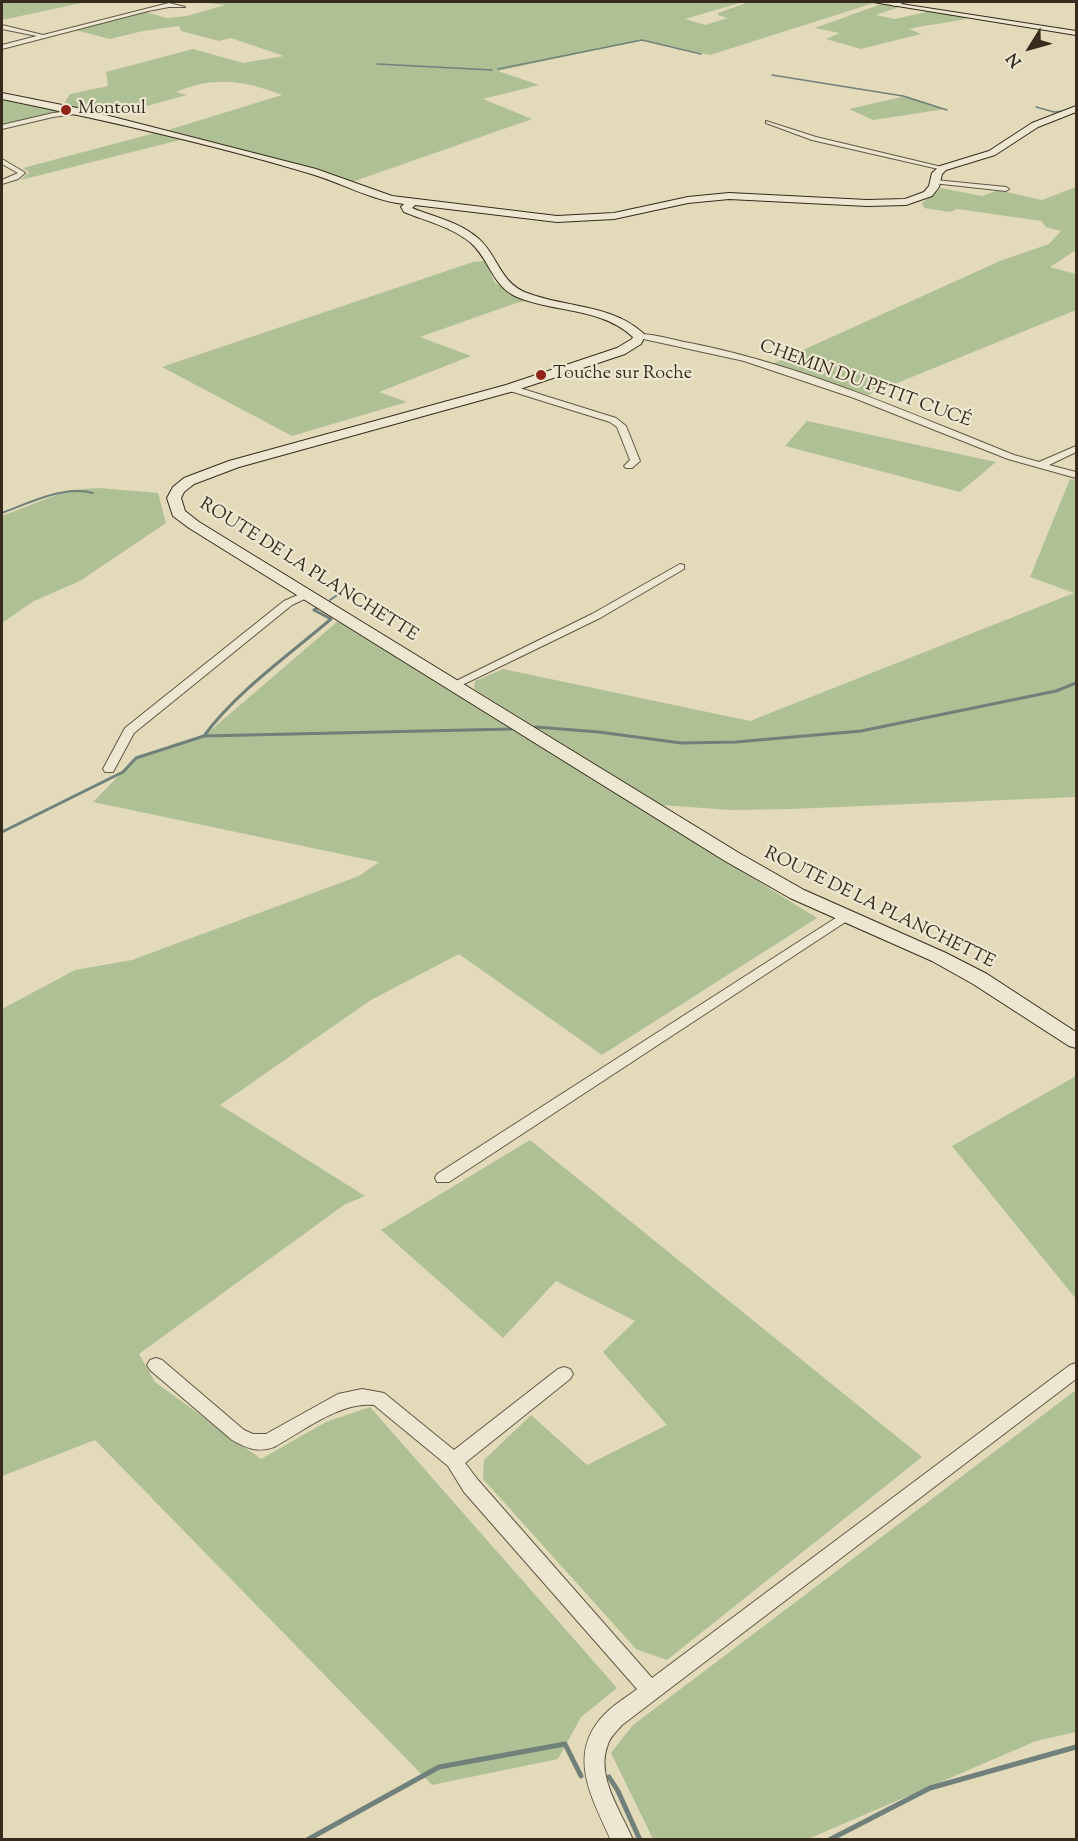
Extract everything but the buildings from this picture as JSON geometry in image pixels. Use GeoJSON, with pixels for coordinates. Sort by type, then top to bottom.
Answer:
{"type":"FeatureCollection","features":[{"type":"Feature","properties":{"kind":"street"},"geometry":{"type":"LineString","coordinates":[[877,2],[898,3],[1077,33]]}},
{"type":"Feature","properties":{"kind":"street"},"geometry":{"type":"LineString","coordinates":[[2,47],[154,8],[182,7]]}},
{"type":"Feature","properties":{"kind":"street"},"geometry":{"type":"LineString","coordinates":[[2,27],[44,36]]}},
{"type":"Feature","properties":{"kind":"street"},"geometry":{"type":"LineString","coordinates":[[2,96],[82,112],[313,171],[377,196],[411,203],[556,219],[594,219],[688,200],[729,196],[906,202],[928,194],[937,173],[943,168],[992,153],[1035,125],[1077,109]]}},
{"type":"Feature","properties":{"kind":"street"},"geometry":{"type":"LineString","coordinates":[[2,127],[53,115],[82,112]]}},
{"type":"Feature","properties":{"kind":"street"},"geometry":{"type":"LineString","coordinates":[[768,122],[825,142],[943,168]]}},
{"type":"Feature","properties":{"kind":"street"},"geometry":{"type":"LineString","coordinates":[[2,161],[22,173],[16,178],[2,182]]}},
{"type":"Feature","properties":{"kind":"street"},"geometry":{"type":"LineString","coordinates":[[935,182],[1006,189]]}},
{"type":"Feature","properties":{"kind":"street"},"geometry":{"type":"LineString","coordinates":[[411,203],[406,207],[408,210],[474,240],[489,258],[503,285],[513,291],[537,300],[591,312],[619,323],[639,336]]}},
{"type":"Feature","properties":{"kind":"street","name":"ROUTE DE LA PLANCHETTE"},"geometry":{"type":"LineString","coordinates":[[639,336],[637,341],[621,351],[510,388],[234,464],[189,481],[178,490],[174,498],[178,513],[732,857],[797,894],[939,957],[1077,1041]]}},
{"type":"Feature","properties":{"kind":"street","name":"CHEMIN DU PETIT CUCÉ"},"geometry":{"type":"LineString","coordinates":[[639,336],[747,359],[857,396],[1011,457],[1077,475]]}},
{"type":"Feature","properties":{"kind":"street"},"geometry":{"type":"LineString","coordinates":[[510,388],[613,420],[621,426],[635,461],[629,466]]}},
{"type":"Feature","properties":{"kind":"street"},"geometry":{"type":"LineString","coordinates":[[1040,465],[1077,448]]}},
{"type":"Feature","properties":{"kind":"street"},"geometry":{"type":"LineString","coordinates":[[454,685],[596,616],[680,567]]}},
{"type":"Feature","properties":{"kind":"street"},"geometry":{"type":"LineString","coordinates":[[109,769],[129,731],[288,603],[307,594]]}},
{"type":"Feature","properties":{"kind":"street"},"geometry":{"type":"LineString","coordinates":[[443,1178],[845,915]]}},
{"type":"Feature","properties":{"kind":"street"},"geometry":{"type":"LineString","coordinates":[[156,1365],[238,1435],[251,1442],[268,1442],[344,1399],[362,1396],[378,1398],[454,1461],[471,1485],[651,1691]]}},
{"type":"Feature","properties":{"kind":"street"},"geometry":{"type":"LineString","coordinates":[[622,1839],[598,1787],[594,1765],[598,1741],[615,1718],[1077,1370]]}},
{"type":"Feature","properties":{"kind":"street"},"geometry":{"type":"LineString","coordinates":[[454,1461],[564,1374]]}},
{"type":"Feature","properties":{"kind":"green space"},"geometry":{"type":"Polygon","coordinates":[[[2,2],[86,2],[2,20],[2,2]]]}},
{"type":"Feature","properties":{"kind":"green space"},"geometry":{"type":"Polygon","coordinates":[[[198,2],[743,2],[685,19],[705,25],[728,18],[718,13],[749,2],[877,2],[710,55],[642,40],[498,71],[539,85],[483,99],[532,119],[352,182],[321,170],[168,130],[282,95],[255,86],[229,82],[203,84],[176,92],[187,95],[110,116],[64,104],[70,94],[108,86],[106,72],[193,49],[243,63],[284,56],[231,38],[219,41],[181,31],[179,26],[110,39],[75,30],[146,12],[167,18],[187,16],[225,5],[198,2]]]}},
{"type":"Feature","properties":{"kind":"green space"},"geometry":{"type":"Polygon","coordinates":[[[884,3],[902,6],[876,15],[895,19],[931,11],[973,17],[909,29],[921,34],[861,49],[826,39],[840,33],[815,28],[884,3]]]}},
{"type":"Feature","properties":{"kind":"green space"},"geometry":{"type":"Polygon","coordinates":[[[906,96],[946,109],[873,120],[849,109],[906,96]]]}},
{"type":"Feature","properties":{"kind":"green space"},"geometry":{"type":"Polygon","coordinates":[[[2,100],[64,111],[2,125],[2,100]]]}},
{"type":"Feature","properties":{"kind":"green space"},"geometry":{"type":"Polygon","coordinates":[[[155,133],[180,140],[21,180],[29,172],[23,168],[155,133]]]}},
{"type":"Feature","properties":{"kind":"green space"},"geometry":{"type":"Polygon","coordinates":[[[1076,187],[1076,250],[1050,267],[1076,274],[1076,310],[868,395],[772,364],[1000,261],[1049,244],[1061,231],[1046,227],[1041,221],[957,209],[950,212],[924,208],[922,203],[941,188],[982,196],[998,190],[1042,200],[1076,187]]]}},
{"type":"Feature","properties":{"kind":"green space"},"geometry":{"type":"Polygon","coordinates":[[[485,261],[495,283],[526,301],[420,337],[471,356],[379,392],[407,402],[292,436],[162,367],[473,262],[485,261]]]}},
{"type":"Feature","properties":{"kind":"green space"},"geometry":{"type":"Polygon","coordinates":[[[807,421],[996,462],[960,492],[785,446],[807,421]]]}},
{"type":"Feature","properties":{"kind":"green space"},"geometry":{"type":"Polygon","coordinates":[[[1070,479],[1076,480],[1076,797],[792,809],[730,810],[661,805],[474,689],[475,681],[503,669],[750,721],[1074,593],[1030,577],[1070,479]]]}},
{"type":"Feature","properties":{"kind":"green space"},"geometry":{"type":"Polygon","coordinates":[[[99,488],[158,493],[166,523],[80,581],[34,601],[2,623],[2,516],[69,490],[99,488]]]}},
{"type":"Feature","properties":{"kind":"green space"},"geometry":{"type":"Polygon","coordinates":[[[338,621],[817,918],[602,1055],[459,954],[371,1000],[220,1105],[365,1196],[344,1205],[139,1354],[155,1382],[261,1459],[326,1422],[370,1407],[617,1688],[581,1717],[558,1759],[432,1785],[95,1440],[2,1476],[2,1009],[75,970],[132,960],[359,876],[379,862],[93,802],[136,758],[204,736],[338,621]]]}},
{"type":"Feature","properties":{"kind":"green space"},"geometry":{"type":"Polygon","coordinates":[[[1076,1076],[1076,1299],[952,1146],[1076,1076]]]}},
{"type":"Feature","properties":{"kind":"green space"},"geometry":{"type":"Polygon","coordinates":[[[530,1140],[922,1457],[667,1660],[636,1649],[483,1479],[484,1460],[531,1415],[587,1465],[667,1425],[603,1352],[635,1321],[556,1281],[503,1338],[381,1230],[530,1140]]]}},
{"type":"Feature","properties":{"kind":"green space"},"geometry":{"type":"Polygon","coordinates":[[[1076,1390],[1076,1732],[1036,1741],[808,1839],[653,1839],[611,1753],[633,1725],[1076,1390]]]}},
{"type":"Feature","properties":{"kind":"waterway"},"geometry":{"type":"LineString","coordinates":[[498,69],[642,40],[701,54]]}},
{"type":"Feature","properties":{"kind":"waterway"},"geometry":{"type":"LineString","coordinates":[[377,64],[492,70]]}},
{"type":"Feature","properties":{"kind":"waterway"},"geometry":{"type":"LineString","coordinates":[[772,75],[903,96],[947,110]]}},
{"type":"Feature","properties":{"kind":"waterway"},"geometry":{"type":"LineString","coordinates":[[1036,107],[1054,112],[1064,111]]}},
{"type":"Feature","properties":{"kind":"waterway"},"geometry":{"type":"LineString","coordinates":[[2,513],[59,493],[70,491],[93,493]]}},
{"type":"Feature","properties":{"kind":"waterway"},"geometry":{"type":"LineString","coordinates":[[330,600],[343,591]]}},
{"type":"Feature","properties":{"kind":"waterway"},"geometry":{"type":"LineString","coordinates":[[204,736],[247,689],[331,619],[314,610],[317,608]]}},
{"type":"Feature","properties":{"kind":"waterway"},"geometry":{"type":"LineString","coordinates":[[536,727],[599,732],[681,743],[736,742],[861,731],[1056,691],[1076,683]]}},
{"type":"Feature","properties":{"kind":"waterway"},"geometry":{"type":"LineString","coordinates":[[204,736],[511,729]]}},
{"type":"Feature","properties":{"kind":"waterway"},"geometry":{"type":"LineString","coordinates":[[2,832],[123,772],[136,758],[204,736]]}},
{"type":"Feature","properties":{"kind":"waterway"},"geometry":{"type":"LineString","coordinates":[[307,1840],[439,1767],[565,1744],[581,1776]]}},
{"type":"Feature","properties":{"kind":"waterway"},"geometry":{"type":"LineString","coordinates":[[829,1840],[930,1788],[1076,1747]]}},
{"type":"Feature","properties":{"kind":"waterway"},"geometry":{"type":"LineString","coordinates":[[609,1777],[618,1791],[640,1840]]}},
{"type":"Feature","properties":{"kind":"place","name":"Montoul"},"geometry":{"type":"Point","coordinates":[66,110]}},
{"type":"Feature","properties":{"kind":"place","name":"Touche sur Roche"},"geometry":{"type":"Point","coordinates":[541,375]}}]}
